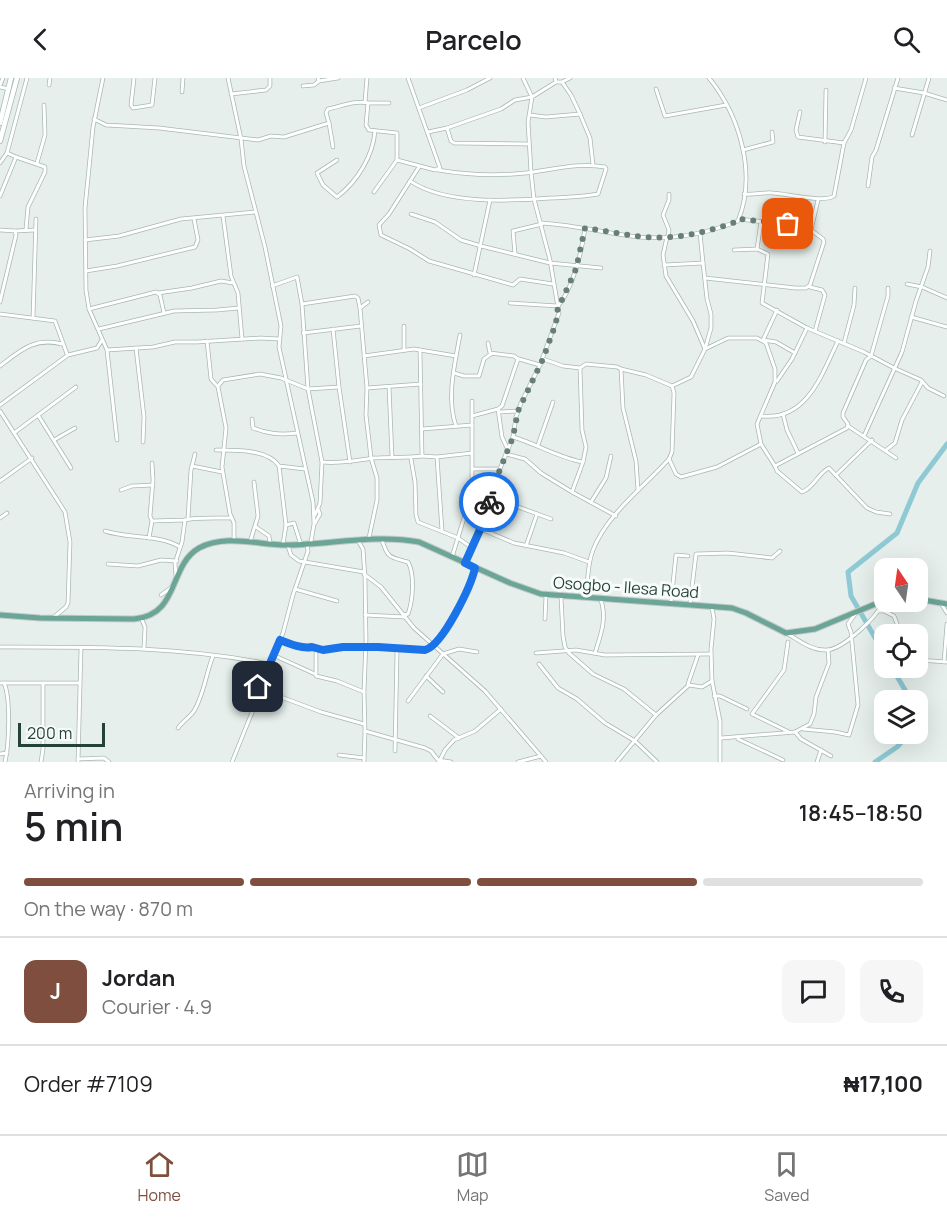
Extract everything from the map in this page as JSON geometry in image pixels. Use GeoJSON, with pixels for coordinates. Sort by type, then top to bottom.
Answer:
{"type":"FeatureCollection","features":[{"type":"Feature","properties":{"kind":"main road"},"geometry":{"type":"LineString","coordinates":[[0,123],[11,78]]}},
{"type":"Feature","properties":{"kind":"main road"},"geometry":{"type":"LineString","coordinates":[[0,141],[17,78]]}},
{"type":"Feature","properties":{"kind":"main road","name":"Osogbo - Ilesa Road"},"geometry":{"type":"LineString","coordinates":[[141,618],[159,610],[189,557],[196,550],[211,544],[234,540],[306,545],[382,539],[419,542],[475,568],[546,595],[732,608],[786,633]]}},
{"type":"Feature","properties":{"kind":"main road"},"geometry":{"type":"LineString","coordinates":[[928,601],[944,603]]}},
{"type":"Feature","properties":{"kind":"main road"},"geometry":{"type":"LineString","coordinates":[[786,633],[815,628],[874,604]]}},
{"type":"Feature","properties":{"kind":"main road"},"geometry":{"type":"LineString","coordinates":[[0,615],[141,618]]}},
{"type":"Feature","properties":{"kind":"street"},"geometry":{"type":"LineString","coordinates":[[3,78],[0,86],[9,89]]}},
{"type":"Feature","properties":{"kind":"street"},"geometry":{"type":"LineString","coordinates":[[0,163],[7,153],[27,78]]}},
{"type":"Feature","properties":{"kind":"street"},"geometry":{"type":"LineString","coordinates":[[49,85],[50,78]]}},
{"type":"Feature","properties":{"kind":"street"},"geometry":{"type":"LineString","coordinates":[[103,78],[94,119],[85,208],[86,290],[89,309],[107,350],[117,440]]}},
{"type":"Feature","properties":{"kind":"street"},"geometry":{"type":"LineString","coordinates":[[134,78],[131,105],[133,108],[152,105],[155,78]]}},
{"type":"Feature","properties":{"kind":"street"},"geometry":{"type":"LineString","coordinates":[[182,92],[183,78]]}},
{"type":"Feature","properties":{"kind":"street"},"geometry":{"type":"LineString","coordinates":[[228,78],[241,139],[244,166],[265,247],[282,331],[279,339],[313,502],[314,524]]}},
{"type":"Feature","properties":{"kind":"street"},"geometry":{"type":"LineString","coordinates":[[231,94],[266,90],[270,86],[270,78]]}},
{"type":"Feature","properties":{"kind":"street"},"geometry":{"type":"LineString","coordinates":[[303,86],[314,85],[318,80],[338,78]]}},
{"type":"Feature","properties":{"kind":"street"},"geometry":{"type":"LineString","coordinates":[[367,78],[367,127],[369,130],[397,133],[397,160],[374,192]]}},
{"type":"Feature","properties":{"kind":"street"},"geometry":{"type":"LineString","coordinates":[[408,78],[441,166],[438,170]]}},
{"type":"Feature","properties":{"kind":"street"},"geometry":{"type":"LineString","coordinates":[[419,108],[467,90],[490,78]]}},
{"type":"Feature","properties":{"kind":"street"},"geometry":{"type":"LineString","coordinates":[[465,563],[481,529],[513,437],[518,411],[543,359],[556,323],[558,306],[542,223],[534,199],[531,172],[529,144],[532,97],[523,78]]}},
{"type":"Feature","properties":{"kind":"street"},"geometry":{"type":"LineString","coordinates":[[562,82],[570,78]]}},
{"type":"Feature","properties":{"kind":"street"},"geometry":{"type":"LineString","coordinates":[[717,78],[710,79],[738,128],[743,150],[744,194],[739,219]]}},
{"type":"Feature","properties":{"kind":"street"},"geometry":{"type":"LineString","coordinates":[[744,194],[771,193],[818,200],[832,198],[844,144],[851,130],[866,78]]}},
{"type":"Feature","properties":{"kind":"street"},"geometry":{"type":"LineString","coordinates":[[868,186],[872,157],[898,78]]}},
{"type":"Feature","properties":{"kind":"street"},"geometry":{"type":"LineString","coordinates":[[912,135],[929,78]]}},
{"type":"Feature","properties":{"kind":"street"},"geometry":{"type":"LineString","coordinates":[[428,132],[447,128],[501,109],[509,102],[532,97],[556,80],[562,82],[580,114],[590,138],[593,165]]}},
{"type":"Feature","properties":{"kind":"street"},"geometry":{"type":"LineString","coordinates":[[894,87],[947,100]]}},
{"type":"Feature","properties":{"kind":"street"},"geometry":{"type":"LineString","coordinates":[[656,89],[665,116],[726,105]]}},
{"type":"Feature","properties":{"kind":"street"},"geometry":{"type":"LineString","coordinates":[[825,142],[826,90]]}},
{"type":"Feature","properties":{"kind":"street"},"geometry":{"type":"LineString","coordinates":[[333,147],[326,112],[328,109],[354,102],[389,103]]}},
{"type":"Feature","properties":{"kind":"street"},"geometry":{"type":"LineString","coordinates":[[37,163],[45,135],[44,105]]}},
{"type":"Feature","properties":{"kind":"street"},"geometry":{"type":"LineString","coordinates":[[800,112],[796,130],[798,137],[844,144]]}},
{"type":"Feature","properties":{"kind":"street"},"geometry":{"type":"LineString","coordinates":[[530,115],[546,117],[580,114]]}},
{"type":"Feature","properties":{"kind":"street"},"geometry":{"type":"LineString","coordinates":[[94,119],[106,125],[159,128],[258,140],[271,136],[284,137],[329,123]]}},
{"type":"Feature","properties":{"kind":"street"},"geometry":{"type":"LineString","coordinates":[[447,128],[450,141],[454,143],[529,144]]}},
{"type":"Feature","properties":{"kind":"street"},"geometry":{"type":"LineString","coordinates":[[337,160],[316,173],[323,185],[337,197],[360,173],[372,150],[375,131]]}},
{"type":"Feature","properties":{"kind":"street"},"geometry":{"type":"LineString","coordinates":[[743,150],[773,142],[772,132]]}},
{"type":"Feature","properties":{"kind":"street"},"geometry":{"type":"LineString","coordinates":[[7,153],[45,166],[45,172],[28,207],[26,229]]}},
{"type":"Feature","properties":{"kind":"street"},"geometry":{"type":"LineString","coordinates":[[0,196],[16,157]]}},
{"type":"Feature","properties":{"kind":"street"},"geometry":{"type":"LineString","coordinates":[[397,160],[419,167],[471,174],[531,172],[593,165],[605,168],[598,194],[534,199],[490,200],[432,192],[421,189],[410,181]]}},
{"type":"Feature","properties":{"kind":"street"},"geometry":{"type":"LineString","coordinates":[[419,167],[389,214],[379,225],[381,235],[429,261],[474,275],[513,285],[520,279],[553,284]]}},
{"type":"Feature","properties":{"kind":"street"},"geometry":{"type":"LineString","coordinates":[[669,194],[663,215],[669,230],[663,255],[666,276],[693,321],[705,349]]}},
{"type":"Feature","properties":{"kind":"street"},"geometry":{"type":"LineString","coordinates":[[474,275],[490,200]]}},
{"type":"Feature","properties":{"kind":"street"},"geometry":{"type":"LineString","coordinates":[[811,230],[818,200]]}},
{"type":"Feature","properties":{"kind":"street"},"geometry":{"type":"LineString","coordinates":[[85,240],[119,236],[181,219],[255,212]]}},
{"type":"Feature","properties":{"kind":"street"},"geometry":{"type":"LineString","coordinates":[[411,214],[435,222],[461,240],[481,246],[550,263],[601,268]]}},
{"type":"Feature","properties":{"kind":"street"},"geometry":{"type":"LineString","coordinates":[[223,216],[229,261],[238,293],[241,339]]}},
{"type":"Feature","properties":{"kind":"street"},"geometry":{"type":"LineString","coordinates":[[33,318],[36,219]]}},
{"type":"Feature","properties":{"kind":"street"},"geometry":{"type":"LineString","coordinates":[[86,271],[195,247],[198,240],[194,219]]}},
{"type":"Feature","properties":{"kind":"street"},"geometry":{"type":"LineString","coordinates":[[515,254],[513,231],[542,223],[639,237],[667,237],[700,233],[726,226],[739,219],[794,225],[811,230],[824,242],[810,287]]}},
{"type":"Feature","properties":{"kind":"street"},"geometry":{"type":"LineString","coordinates":[[757,249],[761,222]]}},
{"type":"Feature","properties":{"kind":"street"},"geometry":{"type":"LineString","coordinates":[[558,306],[577,266],[585,228]]}},
{"type":"Feature","properties":{"kind":"street"},"geometry":{"type":"LineString","coordinates":[[0,230],[35,230]]}},
{"type":"Feature","properties":{"kind":"street"},"geometry":{"type":"LineString","coordinates":[[0,302],[16,237],[15,231]]}},
{"type":"Feature","properties":{"kind":"street"},"geometry":{"type":"LineString","coordinates":[[543,359],[563,366],[580,368],[586,364],[617,367],[646,375],[672,386],[691,377],[705,349],[712,318],[700,233]]}},
{"type":"Feature","properties":{"kind":"street"},"geometry":{"type":"LineString","coordinates":[[734,250],[757,249],[769,256],[763,283],[762,303],[807,328],[844,343],[922,382],[928,388],[944,396]]}},
{"type":"Feature","properties":{"kind":"street"},"geometry":{"type":"LineString","coordinates":[[864,436],[902,352],[928,267],[930,251]]}},
{"type":"Feature","properties":{"kind":"street"},"geometry":{"type":"LineString","coordinates":[[664,265],[703,263]]}},
{"type":"Feature","properties":{"kind":"street"},"geometry":{"type":"LineString","coordinates":[[272,286],[297,277],[302,304],[308,389],[322,462],[320,503],[314,517]]}},
{"type":"Feature","properties":{"kind":"street"},"geometry":{"type":"LineString","coordinates":[[705,278],[822,290],[825,295],[815,331]]}},
{"type":"Feature","properties":{"kind":"street"},"geometry":{"type":"LineString","coordinates":[[89,309],[158,292],[192,288],[221,281],[234,283]]}},
{"type":"Feature","properties":{"kind":"street"},"geometry":{"type":"LineString","coordinates":[[907,284],[922,287],[947,298]]}},
{"type":"Feature","properties":{"kind":"street"},"geometry":{"type":"LineString","coordinates":[[844,343],[854,305],[855,288]]}},
{"type":"Feature","properties":{"kind":"street"},"geometry":{"type":"LineString","coordinates":[[888,288],[888,296],[871,356],[866,360],[843,417],[848,426],[896,458]]}},
{"type":"Feature","properties":{"kind":"street"},"geometry":{"type":"LineString","coordinates":[[158,292],[164,313]]}},
{"type":"Feature","properties":{"kind":"street"},"geometry":{"type":"LineString","coordinates":[[302,304],[355,296],[360,308],[367,388],[366,415],[371,458],[377,478],[377,500],[369,540]]}},
{"type":"Feature","properties":{"kind":"street"},"geometry":{"type":"LineString","coordinates":[[360,308],[368,302]]}},
{"type":"Feature","properties":{"kind":"street"},"geometry":{"type":"LineString","coordinates":[[510,303],[558,306]]}},
{"type":"Feature","properties":{"kind":"street"},"geometry":{"type":"LineString","coordinates":[[99,329],[164,313],[239,308]]}},
{"type":"Feature","properties":{"kind":"street"},"geometry":{"type":"LineString","coordinates":[[763,340],[777,310]]}},
{"type":"Feature","properties":{"kind":"street"},"geometry":{"type":"LineString","coordinates":[[0,315],[55,321],[68,355]]}},
{"type":"Feature","properties":{"kind":"street"},"geometry":{"type":"LineString","coordinates":[[911,317],[947,327]]}},
{"type":"Feature","properties":{"kind":"street"},"geometry":{"type":"LineString","coordinates":[[303,333],[361,326]]}},
{"type":"Feature","properties":{"kind":"street"},"geometry":{"type":"LineString","coordinates":[[404,326],[404,350]]}},
{"type":"Feature","properties":{"kind":"street"},"geometry":{"type":"LineString","coordinates":[[807,328],[795,353],[775,382],[757,424],[761,444],[777,471],[802,492],[807,491],[827,468],[867,508],[890,514]]}},
{"type":"Feature","properties":{"kind":"street"},"geometry":{"type":"LineString","coordinates":[[333,329],[350,462]]}},
{"type":"Feature","properties":{"kind":"street"},"geometry":{"type":"LineString","coordinates":[[456,426],[453,417],[454,373],[460,335]]}},
{"type":"Feature","properties":{"kind":"street"},"geometry":{"type":"LineString","coordinates":[[0,405],[68,355],[97,348],[102,338]]}},
{"type":"Feature","properties":{"kind":"street"},"geometry":{"type":"LineString","coordinates":[[705,349],[728,338],[776,342],[795,353]]}},
{"type":"Feature","properties":{"kind":"street"},"geometry":{"type":"LineString","coordinates":[[107,350],[153,347],[175,342],[279,339]]}},
{"type":"Feature","properties":{"kind":"street"},"geometry":{"type":"LineString","coordinates":[[763,340],[775,369],[775,382]]}},
{"type":"Feature","properties":{"kind":"street"},"geometry":{"type":"LineString","coordinates":[[0,366],[36,342],[51,341],[63,344]]}},
{"type":"Feature","properties":{"kind":"street"},"geometry":{"type":"LineString","coordinates":[[207,341],[211,379],[218,387],[226,428],[222,462],[234,524],[234,540]]}},
{"type":"Feature","properties":{"kind":"street"},"geometry":{"type":"LineString","coordinates":[[762,416],[791,412],[805,402],[838,341]]}},
{"type":"Feature","properties":{"kind":"street"},"geometry":{"type":"LineString","coordinates":[[488,343],[488,351],[492,354],[518,358],[540,365]]}},
{"type":"Feature","properties":{"kind":"street"},"geometry":{"type":"LineString","coordinates":[[136,348],[144,417],[143,441]]}},
{"type":"Feature","properties":{"kind":"street"},"geometry":{"type":"LineString","coordinates":[[364,356],[404,350],[420,350],[456,356]]}},
{"type":"Feature","properties":{"kind":"street"},"geometry":{"type":"LineString","coordinates":[[420,350],[422,456]]}},
{"type":"Feature","properties":{"kind":"street"},"geometry":{"type":"LineString","coordinates":[[454,373],[479,376],[484,359],[492,354]]}},
{"type":"Feature","properties":{"kind":"street"},"geometry":{"type":"LineString","coordinates":[[507,452],[498,410],[504,402],[518,358]]}},
{"type":"Feature","properties":{"kind":"street"},"geometry":{"type":"LineString","coordinates":[[572,492],[586,447],[582,430],[580,368]]}},
{"type":"Feature","properties":{"kind":"street"},"geometry":{"type":"LineString","coordinates":[[621,369],[623,408],[636,461],[638,492]]}},
{"type":"Feature","properties":{"kind":"street"},"geometry":{"type":"LineString","coordinates":[[218,387],[224,380],[260,374],[272,375],[308,389],[339,387]]}},
{"type":"Feature","properties":{"kind":"street"},"geometry":{"type":"LineString","coordinates":[[886,450],[895,443],[902,420],[922,382]]}},
{"type":"Feature","properties":{"kind":"street"},"geometry":{"type":"LineString","coordinates":[[367,388],[421,384]]}},
{"type":"Feature","properties":{"kind":"street"},"geometry":{"type":"LineString","coordinates":[[585,598],[589,562],[601,535],[669,459],[672,452],[674,393],[672,386]]}},
{"type":"Feature","properties":{"kind":"street"},"geometry":{"type":"LineString","coordinates":[[14,433],[76,387]]}},
{"type":"Feature","properties":{"kind":"street"},"geometry":{"type":"LineString","coordinates":[[389,387],[392,457]]}},
{"type":"Feature","properties":{"kind":"street"},"geometry":{"type":"LineString","coordinates":[[452,557],[470,502],[473,469],[472,400]]}},
{"type":"Feature","properties":{"kind":"street"},"geometry":{"type":"LineString","coordinates":[[538,445],[553,402]]}},
{"type":"Feature","properties":{"kind":"street"},"geometry":{"type":"LineString","coordinates":[[472,416],[498,410],[518,411]]}},
{"type":"Feature","properties":{"kind":"street"},"geometry":{"type":"LineString","coordinates":[[0,411],[63,505],[70,532],[68,603],[57,616]]}},
{"type":"Feature","properties":{"kind":"street"},"geometry":{"type":"LineString","coordinates":[[783,414],[787,430],[798,453]]}},
{"type":"Feature","properties":{"kind":"street"},"geometry":{"type":"LineString","coordinates":[[38,415],[71,468]]}},
{"type":"Feature","properties":{"kind":"street"},"geometry":{"type":"LineString","coordinates":[[252,419],[253,428],[263,432],[297,433]]}},
{"type":"Feature","properties":{"kind":"street"},"geometry":{"type":"LineString","coordinates":[[422,429],[472,425]]}},
{"type":"Feature","properties":{"kind":"street"},"geometry":{"type":"LineString","coordinates":[[775,466],[842,432],[848,426]]}},
{"type":"Feature","properties":{"kind":"street"},"geometry":{"type":"LineString","coordinates":[[54,440],[75,428]]}},
{"type":"Feature","properties":{"kind":"street"},"geometry":{"type":"LineString","coordinates":[[513,437],[583,462]]}},
{"type":"Feature","properties":{"kind":"street"},"geometry":{"type":"LineString","coordinates":[[836,475],[872,440]]}},
{"type":"Feature","properties":{"kind":"street"},"geometry":{"type":"LineString","coordinates":[[669,459],[678,476],[685,476],[717,467],[761,444]]}},
{"type":"Feature","properties":{"kind":"street"},"geometry":{"type":"LineString","coordinates":[[216,450],[258,453],[277,462],[286,525],[285,545],[294,558],[364,573],[381,587],[404,616],[442,654],[485,691],[546,762]]}},
{"type":"Feature","properties":{"kind":"street"},"geometry":{"type":"LineString","coordinates":[[507,452],[525,459],[541,473],[616,516]]}},
{"type":"Feature","properties":{"kind":"street"},"geometry":{"type":"LineString","coordinates":[[322,462],[350,462],[392,457],[411,459],[422,456],[437,457],[472,453]]}},
{"type":"Feature","properties":{"kind":"street"},"geometry":{"type":"LineString","coordinates":[[177,579],[175,572],[187,519],[195,454]]}},
{"type":"Feature","properties":{"kind":"street"},"geometry":{"type":"LineString","coordinates":[[591,502],[606,478],[611,456]]}},
{"type":"Feature","properties":{"kind":"street"},"geometry":{"type":"LineString","coordinates":[[437,457],[442,531]]}},
{"type":"Feature","properties":{"kind":"street"},"geometry":{"type":"LineString","coordinates":[[0,481],[32,458]]}},
{"type":"Feature","properties":{"kind":"street"},"geometry":{"type":"LineString","coordinates":[[411,459],[417,520],[458,538],[472,548]]}},
{"type":"Feature","properties":{"kind":"street"},"geometry":{"type":"LineString","coordinates":[[149,538],[152,520],[150,516],[153,485],[152,464]]}},
{"type":"Feature","properties":{"kind":"street"},"geometry":{"type":"LineString","coordinates":[[192,466],[223,472]]}},
{"type":"Feature","properties":{"kind":"street"},"geometry":{"type":"LineString","coordinates":[[279,466],[306,469]]}},
{"type":"Feature","properties":{"kind":"street"},"geometry":{"type":"LineString","coordinates":[[473,469],[500,469]]}},
{"type":"Feature","properties":{"kind":"street"},"geometry":{"type":"LineString","coordinates":[[250,542],[258,516],[254,482]]}},
{"type":"Feature","properties":{"kind":"street"},"geometry":{"type":"LineString","coordinates":[[122,490],[132,486],[153,485]]}},
{"type":"Feature","properties":{"kind":"street"},"geometry":{"type":"LineString","coordinates":[[491,497],[551,519]]}},
{"type":"Feature","properties":{"kind":"street"},"geometry":{"type":"LineString","coordinates":[[306,545],[314,524],[320,516],[318,509]]}},
{"type":"Feature","properties":{"kind":"street"},"geometry":{"type":"LineString","coordinates":[[0,518],[7,513]]}},
{"type":"Feature","properties":{"kind":"street"},"geometry":{"type":"LineString","coordinates":[[526,546],[537,514]]}},
{"type":"Feature","properties":{"kind":"street"},"geometry":{"type":"LineString","coordinates":[[152,520],[232,518]]}},
{"type":"Feature","properties":{"kind":"street"},"geometry":{"type":"LineString","coordinates":[[232,762],[257,700],[258,687],[280,640],[308,551],[294,523],[286,525]]}},
{"type":"Feature","properties":{"kind":"street"},"geometry":{"type":"LineString","coordinates":[[256,527],[269,536],[270,544]]}},
{"type":"Feature","properties":{"kind":"street"},"geometry":{"type":"LineString","coordinates":[[481,529],[526,546],[564,553],[589,562]]}},
{"type":"Feature","properties":{"kind":"street"},"geometry":{"type":"LineString","coordinates":[[105,531],[123,536],[149,538],[180,547]]}},
{"type":"Feature","properties":{"kind":"street"},"geometry":{"type":"LineString","coordinates":[[365,615],[404,616],[408,614],[411,607],[413,569],[408,562],[389,556],[382,539]]}},
{"type":"Feature","properties":{"kind":"street"},"geometry":{"type":"LineString","coordinates":[[339,755],[364,760],[366,647],[364,553],[358,541]]}},
{"type":"Feature","properties":{"kind":"street"},"geometry":{"type":"LineString","coordinates":[[690,605],[696,554],[728,553],[772,558],[780,551]]}},
{"type":"Feature","properties":{"kind":"street"},"geometry":{"type":"LineString","coordinates":[[671,604],[676,555],[688,556]]}},
{"type":"Feature","properties":{"kind":"street"},"geometry":{"type":"LineString","coordinates":[[108,564],[138,566],[161,560],[177,561]]}},
{"type":"Feature","properties":{"kind":"street"},"geometry":{"type":"LineString","coordinates":[[280,640],[288,644],[312,647],[316,650],[366,647],[425,650],[430,648],[444,632],[472,579],[475,568]]}},
{"type":"Feature","properties":{"kind":"street"},"geometry":{"type":"LineString","coordinates":[[161,594],[173,587]]}},
{"type":"Feature","properties":{"kind":"street"},"geometry":{"type":"LineString","coordinates":[[295,589],[337,601]]}},
{"type":"Feature","properties":{"kind":"street"},"geometry":{"type":"LineString","coordinates":[[545,619],[546,595]]}},
{"type":"Feature","properties":{"kind":"street"},"geometry":{"type":"LineString","coordinates":[[561,597],[562,628],[568,651],[593,674],[624,689],[656,715]]}},
{"type":"Feature","properties":{"kind":"street"},"geometry":{"type":"LineString","coordinates":[[595,653],[604,623],[601,599]]}},
{"type":"Feature","properties":{"kind":"street"},"geometry":{"type":"LineString","coordinates":[[944,603],[947,613]]}},
{"type":"Feature","properties":{"kind":"street"},"geometry":{"type":"LineString","coordinates":[[712,606],[714,619],[711,654],[712,681],[719,714],[720,762]]}},
{"type":"Feature","properties":{"kind":"street"},"geometry":{"type":"LineString","coordinates":[[803,729],[849,735],[858,705],[851,632],[848,624],[860,610]]}},
{"type":"Feature","properties":{"kind":"street"},"geometry":{"type":"LineString","coordinates":[[786,633],[808,646],[828,650],[836,648],[850,638],[877,612]]}},
{"type":"Feature","properties":{"kind":"street"},"geometry":{"type":"LineString","coordinates":[[886,612],[894,616],[897,624]]}},
{"type":"Feature","properties":{"kind":"street"},"geometry":{"type":"LineString","coordinates":[[141,618],[145,627],[144,648]]}},
{"type":"Feature","properties":{"kind":"street"},"geometry":{"type":"LineString","coordinates":[[928,661],[945,662],[947,624]]}},
{"type":"Feature","properties":{"kind":"street"},"geometry":{"type":"LineString","coordinates":[[788,642],[784,670],[752,714],[789,732]]}},
{"type":"Feature","properties":{"kind":"street"},"geometry":{"type":"LineString","coordinates":[[0,646],[58,646],[79,649],[144,648],[269,664]]}},
{"type":"Feature","properties":{"kind":"street"},"geometry":{"type":"LineString","coordinates":[[394,648],[397,655],[395,751]]}},
{"type":"Feature","properties":{"kind":"street"},"geometry":{"type":"LineString","coordinates":[[79,649],[78,760],[104,758],[109,762]]}},
{"type":"Feature","properties":{"kind":"street"},"geometry":{"type":"LineString","coordinates":[[408,702],[442,654],[459,649],[477,652]]}},
{"type":"Feature","properties":{"kind":"street"},"geometry":{"type":"LineString","coordinates":[[315,674],[316,650]]}},
{"type":"Feature","properties":{"kind":"street"},"geometry":{"type":"LineString","coordinates":[[536,653],[581,650],[605,655],[711,654]]}},
{"type":"Feature","properties":{"kind":"street"},"geometry":{"type":"LineString","coordinates":[[721,738],[795,732],[803,729],[813,719],[816,697],[829,663],[828,650]]}},
{"type":"Feature","properties":{"kind":"street"},"geometry":{"type":"LineString","coordinates":[[273,654],[315,674],[364,692]]}},
{"type":"Feature","properties":{"kind":"street"},"geometry":{"type":"LineString","coordinates":[[617,762],[656,715],[687,686],[698,655]]}},
{"type":"Feature","properties":{"kind":"street"},"geometry":{"type":"LineString","coordinates":[[178,728],[185,717],[192,714],[196,706],[213,656]]}},
{"type":"Feature","properties":{"kind":"street"},"geometry":{"type":"LineString","coordinates":[[539,664],[558,688],[577,699],[605,723],[635,741],[657,762]]}},
{"type":"Feature","properties":{"kind":"street"},"geometry":{"type":"LineString","coordinates":[[426,676],[443,692]]}},
{"type":"Feature","properties":{"kind":"street"},"geometry":{"type":"LineString","coordinates":[[262,678],[267,691],[273,694],[321,712],[364,724]]}},
{"type":"Feature","properties":{"kind":"street"},"geometry":{"type":"LineString","coordinates":[[687,686],[690,684],[702,687],[712,681]]}},
{"type":"Feature","properties":{"kind":"street"},"geometry":{"type":"LineString","coordinates":[[5,762],[7,694],[2,683],[79,683]]}},
{"type":"Feature","properties":{"kind":"street"},"geometry":{"type":"LineString","coordinates":[[40,762],[43,749],[43,684]]}},
{"type":"Feature","properties":{"kind":"street"},"geometry":{"type":"LineString","coordinates":[[714,696],[720,696],[747,709]]}},
{"type":"Feature","properties":{"kind":"street"},"geometry":{"type":"LineString","coordinates":[[440,761],[447,747],[459,738],[475,731],[501,709]]}},
{"type":"Feature","properties":{"kind":"street"},"geometry":{"type":"LineString","coordinates":[[430,716],[459,738]]}},
{"type":"Feature","properties":{"kind":"street"},"geometry":{"type":"LineString","coordinates":[[365,731],[429,750],[438,760],[451,762]]}},
{"type":"Feature","properties":{"kind":"street"},"geometry":{"type":"LineString","coordinates":[[795,732],[801,739],[831,756]]}},
{"type":"Feature","properties":{"kind":"street"},"geometry":{"type":"LineString","coordinates":[[736,738],[783,760]]}},
{"type":"Feature","properties":{"kind":"street"},"geometry":{"type":"LineString","coordinates":[[817,762],[821,750]]}},
{"type":"Feature","properties":{"kind":"street"},"geometry":{"type":"LineString","coordinates":[[0,754],[7,753]]}},
{"type":"Feature","properties":{"kind":"street"},"geometry":{"type":"LineString","coordinates":[[519,762],[541,756]]}},
{"type":"Feature","properties":{"kind":"waterway"},"geometry":{"type":"LineString","coordinates":[[874,636],[851,596],[848,572],[897,533],[918,483],[947,444]]}},
{"type":"Feature","properties":{"kind":"waterway"},"geometry":{"type":"LineString","coordinates":[[898,678],[905,690]]}},
{"type":"Feature","properties":{"kind":"waterway"},"geometry":{"type":"LineString","coordinates":[[875,762],[900,744]]}},
{"type":"Feature","properties":{"kind":"way so far"},"geometry":{"type":"LineString","coordinates":[[489,502],[513,437],[518,411],[543,359],[556,323],[558,306],[576,269],[585,228],[639,237],[667,237],[717,229],[739,219],[788,224]]}},
{"type":"Feature","properties":{"kind":"route"},"geometry":{"type":"LineString","coordinates":[[258,687],[280,640],[288,644],[308,648],[309,646],[316,650],[346,647],[425,650],[430,648],[444,632],[472,579],[475,568],[465,563],[483,523],[489,502]]}}]}
